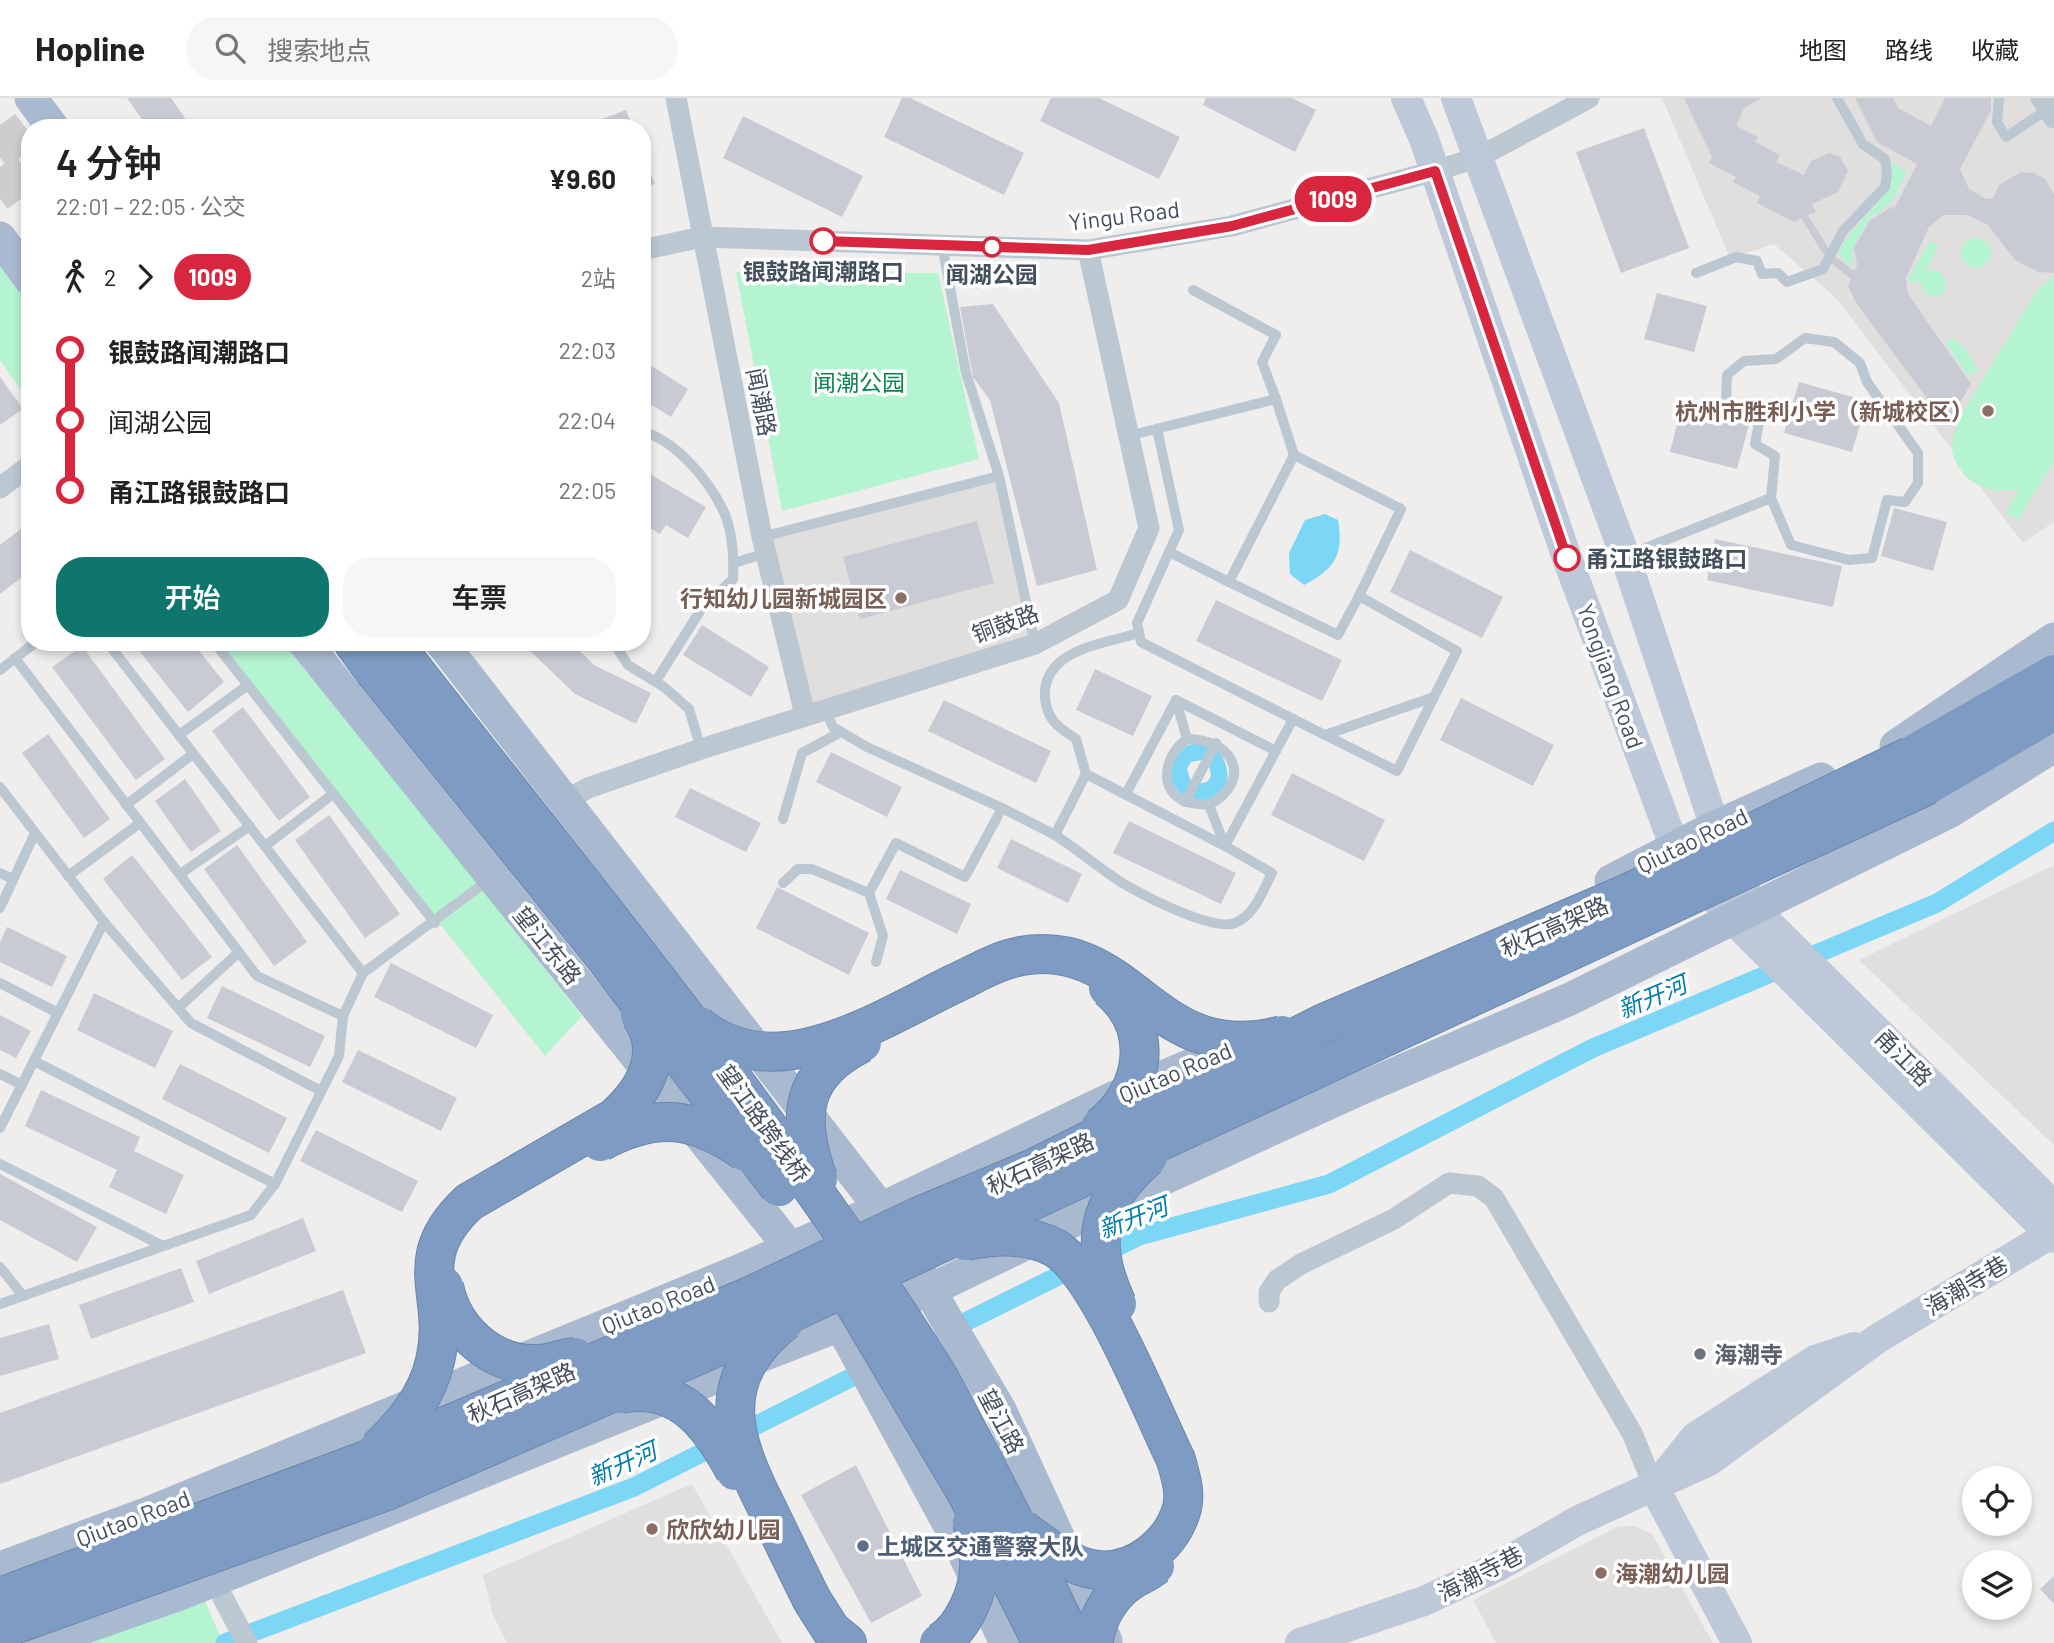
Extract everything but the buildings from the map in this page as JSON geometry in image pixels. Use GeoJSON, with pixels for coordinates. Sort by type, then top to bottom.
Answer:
{"type":"FeatureCollection","features":[{"type":"Feature","properties":{"kind":"highway","name":"望江路跨线桥"},"geometry":{"type":"LineString","coordinates":[[379,651],[606,959],[764,1166],[840,1278],[966,1492],[1042,1643]]}},
{"type":"Feature","properties":{"kind":"highway","name":"望江路跨线桥"},"geometry":{"type":"LineString","coordinates":[[379,651],[681,1011],[767,1125],[934,1368],[1018,1527],[1074,1643]]}},
{"type":"Feature","properties":{"kind":"highway","name":"秋石高架路"},"geometry":{"type":"LineString","coordinates":[[0,1598],[366,1460],[750,1296],[1069,1151],[1324,1023],[1521,942],[1626,894],[1910,755],[2054,674]]}},
{"type":"Feature","properties":{"kind":"highway","name":"秋石高架路"},"geometry":{"type":"LineString","coordinates":[[0,1630],[387,1491],[801,1309],[1928,785],[2054,711]]}},
{"type":"Feature","properties":{"kind":"highway"},"geometry":{"type":"LineString","coordinates":[[681,1011],[706,1032],[730,1045],[776,1054],[803,1050],[836,1039],[992,965],[1021,956],[1048,955],[1076,958],[1104,969],[1163,1017],[1209,1038],[1260,1041],[1324,1023]]}},
{"type":"Feature","properties":{"kind":"highway"},"geometry":{"type":"LineString","coordinates":[[366,1460],[397,1432],[414,1409],[435,1363],[438,1320],[432,1270],[449,1221],[469,1202],[614,1118],[629,1105],[646,1080],[653,1046],[648,1026],[618,984],[606,959]]}},
{"type":"Feature","properties":{"kind":"highway"},"geometry":{"type":"LineString","coordinates":[[831,1217],[806,1146],[803,1129],[809,1093],[824,1068],[858,1044],[996,979],[1026,969],[1069,969],[1102,983],[1128,1010],[1142,1049],[1130,1094],[1115,1116],[1069,1151]]}},
{"type":"Feature","properties":{"kind":"highway"},"geometry":{"type":"LineString","coordinates":[[598,1359],[572,1357],[536,1364],[511,1360],[474,1341],[459,1325],[446,1298],[443,1281],[448,1248],[465,1220],[478,1208],[618,1132],[655,1121],[703,1126],[764,1166]]}},
{"type":"Feature","properties":{"kind":"highway"},"geometry":{"type":"LineString","coordinates":[[1094,1643],[1095,1633],[1111,1598],[1176,1548],[1194,1517],[1199,1483],[1185,1444],[1109,1287],[1102,1265],[1099,1240],[1104,1215],[1115,1192],[1130,1172],[1177,1135]]}},
{"type":"Feature","properties":{"kind":"highway"},"geometry":{"type":"LineString","coordinates":[[937,1246],[991,1236],[1021,1238],[1045,1244],[1069,1259],[1099,1300],[1175,1460],[1183,1486],[1182,1507],[1160,1546],[1143,1559],[1119,1571],[1094,1570],[1062,1557],[1018,1527]]}},
{"type":"Feature","properties":{"kind":"highway"},"geometry":{"type":"LineString","coordinates":[[801,1309],[774,1330],[742,1376],[735,1401],[737,1441],[742,1458],[812,1600],[831,1630],[847,1643]]}},
{"type":"Feature","properties":{"kind":"highway"},"geometry":{"type":"LineString","coordinates":[[603,1397],[639,1390],[657,1393],[696,1412],[715,1434],[799,1605],[824,1643]]}},
{"type":"Feature","properties":{"kind":"highway"},"geometry":{"type":"LineString","coordinates":[[939,1643],[960,1622],[972,1600],[980,1563],[966,1492]]}},
{"type":"Feature","properties":{"kind":"main road"},"geometry":{"type":"LineString","coordinates":[[31,98],[46,119]]}},
{"type":"Feature","properties":{"kind":"main road","name":"Yongjiang Road"},"geometry":{"type":"LineString","coordinates":[[1406,98],[1435,171],[1567,558],[1675,848],[1776,946]]}},
{"type":"Feature","properties":{"kind":"main road","name":"Yongjiang Road"},"geometry":{"type":"LineString","coordinates":[[1456,98],[1625,556],[1743,914]]}},
{"type":"Feature","properties":{"kind":"main road"},"geometry":{"type":"LineString","coordinates":[[0,238],[21,267]]}},
{"type":"Feature","properties":{"kind":"main road","name":"Qiutao Road"},"geometry":{"type":"LineString","coordinates":[[0,1568],[146,1514],[793,1247],[881,1209],[1111,1099],[1528,924],[1715,827],[1898,745],[2054,639]]}},
{"type":"Feature","properties":{"kind":"main road","name":"望江东路"},"geometry":{"type":"LineString","coordinates":[[311,651],[793,1247]]}},
{"type":"Feature","properties":{"kind":"main road"},"geometry":{"type":"LineString","coordinates":[[448,651],[881,1209]]}},
{"type":"Feature","properties":{"kind":"main road"},"geometry":{"type":"LineString","coordinates":[[40,1643],[214,1581],[714,1378],[755,1358],[848,1337],[934,1298],[1216,1155],[1570,999],[1949,812],[2054,746]]}},
{"type":"Feature","properties":{"kind":"main road","name":"甬江路"},"geometry":{"type":"LineString","coordinates":[[1776,946],[2053,1228]]}},
{"type":"Feature","properties":{"kind":"main road","name":"望江路"},"geometry":{"type":"LineString","coordinates":[[881,1209],[970,1364],[1000,1410],[1107,1643]]}},
{"type":"Feature","properties":{"kind":"main road","name":"海潮寺巷"},"geometry":{"type":"LineString","coordinates":[[1300,1643],[1424,1601],[1497,1567],[1577,1521],[1654,1487],[1695,1437],[1815,1360],[1877,1339],[2053,1228]]}},
{"type":"Feature","properties":{"kind":"main road"},"geometry":{"type":"LineString","coordinates":[[793,1247],[848,1337],[958,1541],[1006,1643]]}},
{"type":"Feature","properties":{"kind":"main road"},"geometry":{"type":"LineString","coordinates":[[1654,1487],[1737,1643]]}},
{"type":"Feature","properties":{"kind":"street","name":"闻潮路"},"geometry":{"type":"LineString","coordinates":[[676,98],[764,545],[815,712]]}},
{"type":"Feature","properties":{"kind":"street","name":"Yingu Road"},"geometry":{"type":"LineString","coordinates":[[651,248],[702,237],[1088,250],[1232,226],[1435,171],[1479,157],[1589,98]]}},
{"type":"Feature","properties":{"kind":"street","name":"铜鼓路"},"geometry":{"type":"LineString","coordinates":[[563,802],[588,788],[702,749],[1035,644],[1118,600],[1149,528],[1088,250]]}},
{"type":"Feature","properties":{"kind":"street"},"geometry":{"type":"LineString","coordinates":[[0,488],[21,472]]}},
{"type":"Feature","properties":{"kind":"street"},"geometry":{"type":"LineString","coordinates":[[1269,1302],[1269,1292],[1277,1280],[1301,1264],[1394,1219],[1450,1183],[1478,1186],[1494,1198],[1632,1433],[1654,1487]]}},
{"type":"Feature","properties":{"kind":"street"},"geometry":{"type":"LineString","coordinates":[[214,1581],[243,1634]]}},
{"type":"Feature","properties":{"kind":"lane"},"geometry":{"type":"LineString","coordinates":[[1696,273],[1736,257],[1757,261],[1762,274],[1778,273],[1787,282],[1823,269],[1843,232],[1885,187],[1887,174],[1885,159],[1863,144],[1837,98]]}},
{"type":"Feature","properties":{"kind":"lane"},"geometry":{"type":"LineString","coordinates":[[1999,98],[1997,122],[2006,137],[2048,108]]}},
{"type":"Feature","properties":{"kind":"lane"},"geometry":{"type":"LineString","coordinates":[[942,245],[966,373],[999,476],[1035,644]]}},
{"type":"Feature","properties":{"kind":"lane"},"geometry":{"type":"LineString","coordinates":[[1193,290],[1276,335],[1262,362],[1294,455],[1228,582]]}},
{"type":"Feature","properties":{"kind":"lane"},"geometry":{"type":"LineString","coordinates":[[1805,338],[1834,342],[1860,363],[1867,382],[1918,453],[1918,483],[1905,502],[1887,500],[1872,558],[1849,560],[1791,545],[1771,498],[1775,456],[1755,444],[1760,417],[1733,411],[1726,401],[1727,375],[1744,361],[1776,359],[1805,338]]}},
{"type":"Feature","properties":{"kind":"lane"},"geometry":{"type":"LineString","coordinates":[[1128,436],[1276,399]]}},
{"type":"Feature","properties":{"kind":"lane"},"geometry":{"type":"LineString","coordinates":[[1157,429],[1179,530],[1137,623],[1141,642],[1397,771],[1457,651],[1359,596]]}},
{"type":"Feature","properties":{"kind":"lane"},"geometry":{"type":"LineString","coordinates":[[651,437],[688,460],[708,488],[723,510],[734,553],[733,579],[700,611],[656,681]]}},
{"type":"Feature","properties":{"kind":"lane"},"geometry":{"type":"LineString","coordinates":[[1169,552],[1338,635],[1401,509],[1294,455]]}},
{"type":"Feature","properties":{"kind":"lane"},"geometry":{"type":"LineString","coordinates":[[734,563],[764,545],[999,476]]}},
{"type":"Feature","properties":{"kind":"lane"},"geometry":{"type":"LineString","coordinates":[[1625,556],[1771,498]]}},
{"type":"Feature","properties":{"kind":"lane"},"geometry":{"type":"LineString","coordinates":[[1055,835],[1086,774],[1076,739],[1058,727],[1046,713],[1045,688],[1051,668],[1064,657],[1139,633]]}},
{"type":"Feature","properties":{"kind":"lane"},"geometry":{"type":"LineString","coordinates":[[0,670],[25,651]]}},
{"type":"Feature","properties":{"kind":"lane"},"geometry":{"type":"LineString","coordinates":[[114,651],[363,973]]}},
{"type":"Feature","properties":{"kind":"lane"},"geometry":{"type":"LineString","coordinates":[[221,651],[435,923]]}},
{"type":"Feature","properties":{"kind":"lane"},"geometry":{"type":"LineString","coordinates":[[619,651],[628,665],[656,681],[689,709],[702,749]]}},
{"type":"Feature","properties":{"kind":"lane"},"geometry":{"type":"LineString","coordinates":[[15,659],[257,976],[343,1016]]}},
{"type":"Feature","properties":{"kind":"lane"},"geometry":{"type":"LineString","coordinates":[[179,735],[248,685]]}},
{"type":"Feature","properties":{"kind":"lane"},"geometry":{"type":"LineString","coordinates":[[1325,735],[1434,698]]}},
{"type":"Feature","properties":{"kind":"lane"},"geometry":{"type":"LineString","coordinates":[[1177,700],[1276,751]]}},
{"type":"Feature","properties":{"kind":"lane"},"geometry":{"type":"LineString","coordinates":[[1126,794],[1177,700]]}},
{"type":"Feature","properties":{"kind":"lane"},"geometry":{"type":"LineString","coordinates":[[1177,700],[1187,739]]}},
{"type":"Feature","properties":{"kind":"lane"},"geometry":{"type":"LineString","coordinates":[[815,712],[841,732],[936,781],[1002,808],[1055,835],[1114,878],[1153,899],[1210,922],[1233,924],[1250,914],[1272,873],[1086,774]]}},
{"type":"Feature","properties":{"kind":"lane"},"geometry":{"type":"LineString","coordinates":[[1225,846],[1293,719]]}},
{"type":"Feature","properties":{"kind":"lane"},"geometry":{"type":"LineString","coordinates":[[783,819],[802,753],[841,732]]}},
{"type":"Feature","properties":{"kind":"lane"},"geometry":{"type":"LineString","coordinates":[[1187,739],[1216,743],[1227,752],[1233,776],[1223,797],[1209,805],[1185,802],[1169,785],[1167,766],[1177,746],[1187,739]]}},
{"type":"Feature","properties":{"kind":"lane"},"geometry":{"type":"LineString","coordinates":[[1185,802],[1216,743]]}},
{"type":"Feature","properties":{"kind":"lane"},"geometry":{"type":"LineString","coordinates":[[126,805],[193,754]]}},
{"type":"Feature","properties":{"kind":"lane"},"geometry":{"type":"LineString","coordinates":[[0,787],[104,922],[191,1023],[321,1091]]}},
{"type":"Feature","properties":{"kind":"lane"},"geometry":{"type":"LineString","coordinates":[[265,846],[333,794]]}},
{"type":"Feature","properties":{"kind":"lane"},"geometry":{"type":"LineString","coordinates":[[1209,805],[1225,846]]}},
{"type":"Feature","properties":{"kind":"lane"},"geometry":{"type":"LineString","coordinates":[[876,962],[883,936],[869,894],[896,843],[965,877],[1002,808]]}},
{"type":"Feature","properties":{"kind":"lane"},"geometry":{"type":"LineString","coordinates":[[68,876],[140,822]]}},
{"type":"Feature","properties":{"kind":"lane"},"geometry":{"type":"LineString","coordinates":[[180,874],[250,826]]}},
{"type":"Feature","properties":{"kind":"lane"},"geometry":{"type":"LineString","coordinates":[[0,908],[35,832]]}},
{"type":"Feature","properties":{"kind":"lane"},"geometry":{"type":"LineString","coordinates":[[783,883],[798,869],[812,869],[869,894]]}},
{"type":"Feature","properties":{"kind":"lane"},"geometry":{"type":"LineString","coordinates":[[0,873],[13,879]]}},
{"type":"Feature","properties":{"kind":"lane"},"geometry":{"type":"LineString","coordinates":[[0,1304],[251,1215],[275,1184],[338,1056],[343,1016],[363,973],[435,923],[492,877]]}},
{"type":"Feature","properties":{"kind":"lane"},"geometry":{"type":"LineString","coordinates":[[0,1128],[104,922]]}},
{"type":"Feature","properties":{"kind":"lane"},"geometry":{"type":"LineString","coordinates":[[178,1008],[239,952]]}},
{"type":"Feature","properties":{"kind":"lane"},"geometry":{"type":"LineString","coordinates":[[0,983],[58,1013]]}},
{"type":"Feature","properties":{"kind":"lane"},"geometry":{"type":"LineString","coordinates":[[34,1061],[275,1184]]}},
{"type":"Feature","properties":{"kind":"lane"},"geometry":{"type":"LineString","coordinates":[[0,1074],[22,1085]]}},
{"type":"Feature","properties":{"kind":"lane"},"geometry":{"type":"LineString","coordinates":[[0,1164],[163,1246]]}},
{"type":"Feature","properties":{"kind":"lane"},"geometry":{"type":"LineString","coordinates":[[0,1267],[23,1296]]}},
{"type":"Feature","properties":{"kind":"shaded area","name":"杭州市胜利小学（新城校区）"},"geometry":{"type":"Polygon","coordinates":[[[1662,98],[2034,98],[2054,130],[2054,522],[2023,543],[1837,299],[1774,244],[1730,258],[1662,98]]]}},
{"type":"Feature","properties":{"kind":"shaded area","name":"行知幼儿园新城园区"},"geometry":{"type":"Polygon","coordinates":[[[999,476],[1035,644],[805,715],[762,537],[999,476]]]}},
{"type":"Feature","properties":{"kind":"shaded area"},"geometry":{"type":"Polygon","coordinates":[[[2054,865],[2054,1145],[1859,960],[2054,865]]]}},
{"type":"Feature","properties":{"kind":"shaded area","name":"欣欣幼儿园"},"geometry":{"type":"Polygon","coordinates":[[[692,1484],[782,1643],[507,1643],[493,1615],[483,1575],[692,1484]]]}},
{"type":"Feature","properties":{"kind":"shaded area","name":"海潮幼儿园"},"geometry":{"type":"Polygon","coordinates":[[[1619,1526],[1635,1526],[1652,1534],[1713,1643],[1496,1643],[1473,1600],[1619,1526]]]}},
{"type":"Feature","properties":{"kind":"green space"},"geometry":{"type":"Polygon","coordinates":[[[1891,162],[1907,172],[1890,204],[1869,219],[1853,249],[1852,267],[1838,255],[1853,230],[1880,200],[1890,177],[1891,162]]]}},
{"type":"Feature","properties":{"kind":"green space"},"geometry":{"type":"Polygon","coordinates":[[[1976,238],[1987,242],[1991,253],[1987,264],[1976,268],[1965,264],[1961,253],[1965,242],[1976,238]]]}},
{"type":"Feature","properties":{"kind":"green space"},"geometry":{"type":"Polygon","coordinates":[[[1930,241],[1939,245],[1926,270],[1940,272],[1947,282],[1943,294],[1938,297],[1926,295],[1919,280],[1911,285],[1909,278],[1930,241]]]}},
{"type":"Feature","properties":{"kind":"green space"},"geometry":{"type":"Polygon","coordinates":[[[0,261],[21,290],[21,391],[0,360],[0,261]]]}},
{"type":"Feature","properties":{"kind":"green space","name":"闻潮公园"},"geometry":{"type":"Polygon","coordinates":[[[736,272],[938,273],[979,459],[782,511],[736,272]]]}},
{"type":"Feature","properties":{"kind":"green space"},"geometry":{"type":"Polygon","coordinates":[[[2054,276],[2054,461],[2018,520],[2006,513],[2019,489],[1999,491],[1979,486],[1963,474],[1957,465],[1952,451],[1953,441],[1960,417],[2036,292],[2054,276]]]}},
{"type":"Feature","properties":{"kind":"green space"},"geometry":{"type":"Polygon","coordinates":[[[1952,338],[1964,346],[1978,370],[1968,375],[1945,342],[1952,338]]]}},
{"type":"Feature","properties":{"kind":"green space"},"geometry":{"type":"Polygon","coordinates":[[[222,651],[296,651],[582,1016],[545,1056],[222,651]]]}},
{"type":"Feature","properties":{"kind":"green space"},"geometry":{"type":"Polygon","coordinates":[[[199,1587],[223,1643],[45,1643],[199,1587]]]}},
{"type":"Feature","properties":{"kind":"water"},"geometry":{"type":"Polygon","coordinates":[[[1325,514],[1338,520],[1338,551],[1323,573],[1304,585],[1290,574],[1289,553],[1305,520],[1325,514]]]}},
{"type":"Feature","properties":{"kind":"water"},"geometry":{"type":"Polygon","coordinates":[[[1196,743],[1210,744],[1202,760],[1191,762],[1187,769],[1191,782],[1183,796],[1172,784],[1172,762],[1186,746],[1196,743]]]}},
{"type":"Feature","properties":{"kind":"water"},"geometry":{"type":"Polygon","coordinates":[[[1217,747],[1227,768],[1226,786],[1215,797],[1191,801],[1198,784],[1207,782],[1211,776],[1209,764],[1217,747]]]}},
{"type":"Feature","properties":{"kind":"waterway","name":"新开河"},"geometry":{"type":"LineString","coordinates":[[945,1332],[1139,1236],[1329,1184],[1593,1048],[1937,903],[2054,831]]}},
{"type":"Feature","properties":{"kind":"waterway","name":"新开河"},"geometry":{"type":"LineString","coordinates":[[225,1643],[634,1487],[874,1366]]}},
{"type":"Feature","properties":{"kind":"tunnel"},"geometry":{"type":"LineString","coordinates":[[0,125],[21,154]]}},
{"type":"Feature","properties":{"kind":"tunnel"},"geometry":{"type":"LineString","coordinates":[[0,167],[21,195]]}},
{"type":"Feature","properties":{"kind":"bus line","name":"1009"},"geometry":{"type":"LineString","coordinates":[[823,241],[1088,250],[1232,226],[1435,171],[1567,558]]}},
{"type":"Feature","properties":{"kind":"place","name":"银鼓路闻潮路口"},"geometry":{"type":"Point","coordinates":[823,241]}},
{"type":"Feature","properties":{"kind":"place","name":"闻湖公园"},"geometry":{"type":"Point","coordinates":[992,247]}},
{"type":"Feature","properties":{"kind":"place","name":"杭州市胜利小学（新城校区）"},"geometry":{"type":"Point","coordinates":[1988,411]}},
{"type":"Feature","properties":{"kind":"place","name":"甬江路银鼓路口"},"geometry":{"type":"Point","coordinates":[1567,558]}},
{"type":"Feature","properties":{"kind":"place","name":"行知幼儿园新城园区"},"geometry":{"type":"Point","coordinates":[901,598]}},
{"type":"Feature","properties":{"kind":"place","name":"海潮寺"},"geometry":{"type":"Point","coordinates":[1700,1354]}},
{"type":"Feature","properties":{"kind":"place","name":"欣欣幼儿园"},"geometry":{"type":"Point","coordinates":[652,1529]}},
{"type":"Feature","properties":{"kind":"place","name":"上城区交通警察大队"},"geometry":{"type":"Point","coordinates":[863,1546]}},
{"type":"Feature","properties":{"kind":"place","name":"海潮幼儿园"},"geometry":{"type":"Point","coordinates":[1601,1573]}}]}
